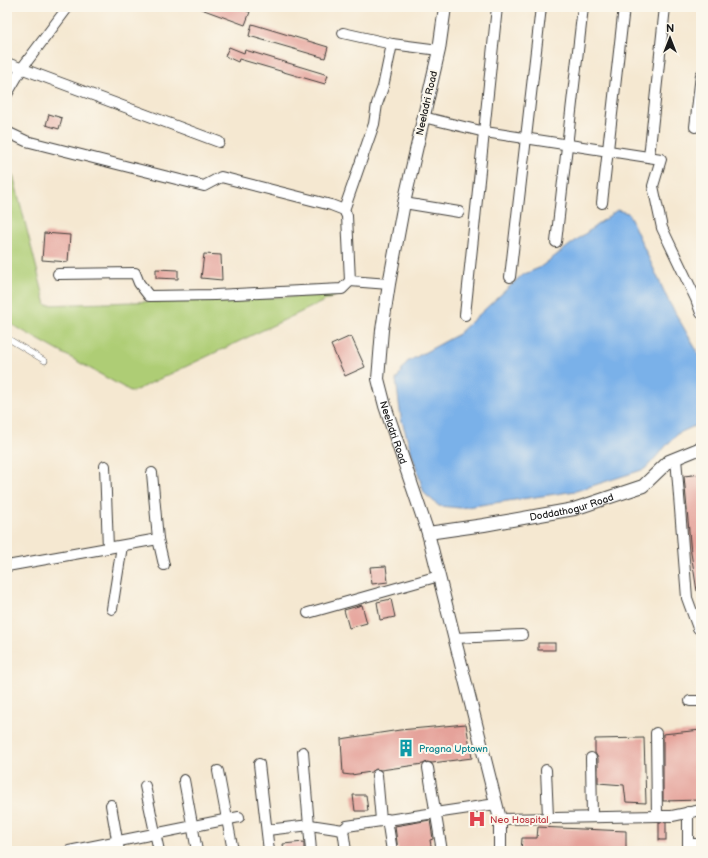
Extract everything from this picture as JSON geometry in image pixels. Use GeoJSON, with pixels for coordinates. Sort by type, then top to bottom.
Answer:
{"type":"FeatureCollection","features":[{"type":"Feature","properties":{"kind":"street"},"geometry":{"type":"LineString","coordinates":[[7,94],[22,68],[68,7]]}},
{"type":"Feature","properties":{"kind":"street","name":"Neeladri Road"},"geometry":{"type":"LineString","coordinates":[[445,7],[439,50],[404,203],[382,330],[378,379],[385,406],[428,533],[500,819],[500,851]]}},
{"type":"Feature","properties":{"kind":"street"},"geometry":{"type":"LineString","coordinates":[[464,315],[485,132],[497,7]]}},
{"type":"Feature","properties":{"kind":"street"},"geometry":{"type":"LineString","coordinates":[[510,277],[541,7]]}},
{"type":"Feature","properties":{"kind":"street"},"geometry":{"type":"LineString","coordinates":[[556,242],[583,7]]}},
{"type":"Feature","properties":{"kind":"street"},"geometry":{"type":"LineString","coordinates":[[602,204],[624,7]]}},
{"type":"Feature","properties":{"kind":"street"},"geometry":{"type":"LineString","coordinates":[[650,157],[665,7]]}},
{"type":"Feature","properties":{"kind":"street"},"geometry":{"type":"LineString","coordinates":[[342,33],[392,44],[439,50]]}},
{"type":"Feature","properties":{"kind":"street"},"geometry":{"type":"LineString","coordinates":[[344,210],[374,124],[377,104],[383,87],[392,44]]}},
{"type":"Feature","properties":{"kind":"street"},"geometry":{"type":"LineString","coordinates":[[7,63],[62,85],[82,90],[218,142]]}},
{"type":"Feature","properties":{"kind":"street"},"geometry":{"type":"LineString","coordinates":[[695,127],[701,76]]}},
{"type":"Feature","properties":{"kind":"street"},"geometry":{"type":"LineString","coordinates":[[423,117],[485,132],[607,150],[661,160],[653,186],[662,228],[696,298],[701,314]]}},
{"type":"Feature","properties":{"kind":"street"},"geometry":{"type":"LineString","coordinates":[[7,132],[26,141],[204,186],[221,177],[331,205],[344,210],[347,216],[350,281],[342,289],[215,295],[149,296],[139,283],[135,273],[58,274]]}},
{"type":"Feature","properties":{"kind":"street"},"geometry":{"type":"LineString","coordinates":[[404,203],[459,212]]}},
{"type":"Feature","properties":{"kind":"street"},"geometry":{"type":"LineString","coordinates":[[350,281],[390,284]]}},
{"type":"Feature","properties":{"kind":"street","name":"Doddathogur Road"},"geometry":{"type":"LineString","coordinates":[[428,533],[574,509],[643,486],[669,461],[701,448]]}},
{"type":"Feature","properties":{"kind":"street"},"geometry":{"type":"LineString","coordinates":[[676,458],[687,598],[698,628],[701,630]]}},
{"type":"Feature","properties":{"kind":"street"},"geometry":{"type":"LineString","coordinates":[[105,466],[108,548]]}},
{"type":"Feature","properties":{"kind":"street"},"geometry":{"type":"LineString","coordinates":[[152,473],[158,539],[164,565]]}},
{"type":"Feature","properties":{"kind":"street"},"geometry":{"type":"LineString","coordinates":[[7,566],[158,539]]}},
{"type":"Feature","properties":{"kind":"street"},"geometry":{"type":"LineString","coordinates":[[112,609],[122,546]]}},
{"type":"Feature","properties":{"kind":"street"},"geometry":{"type":"LineString","coordinates":[[308,613],[439,576]]}},
{"type":"Feature","properties":{"kind":"street"},"geometry":{"type":"LineString","coordinates":[[454,638],[522,635]]}},
{"type":"Feature","properties":{"kind":"street"},"geometry":{"type":"LineString","coordinates":[[690,701],[701,701]]}},
{"type":"Feature","properties":{"kind":"street"},"geometry":{"type":"LineString","coordinates":[[656,733],[657,816]]}},
{"type":"Feature","properties":{"kind":"street"},"geometry":{"type":"LineString","coordinates":[[303,752],[311,851]]}},
{"type":"Feature","properties":{"kind":"street"},"geometry":{"type":"LineString","coordinates":[[592,758],[592,817]]}},
{"type":"Feature","properties":{"kind":"street"},"geometry":{"type":"LineString","coordinates":[[259,764],[269,851]]}},
{"type":"Feature","properties":{"kind":"street"},"geometry":{"type":"LineString","coordinates":[[428,768],[442,851]]}},
{"type":"Feature","properties":{"kind":"street"},"geometry":{"type":"LineString","coordinates":[[546,770],[548,817]]}},
{"type":"Feature","properties":{"kind":"street"},"geometry":{"type":"LineString","coordinates":[[218,771],[233,851]]}},
{"type":"Feature","properties":{"kind":"street"},"geometry":{"type":"LineString","coordinates":[[377,775],[384,819],[392,851]]}},
{"type":"Feature","properties":{"kind":"street"},"geometry":{"type":"LineString","coordinates":[[184,780],[197,851]]}},
{"type":"Feature","properties":{"kind":"street"},"geometry":{"type":"LineString","coordinates":[[146,786],[159,851]]}},
{"type":"Feature","properties":{"kind":"street"},"geometry":{"type":"LineString","coordinates":[[343,830],[347,826],[384,819],[496,804]]}},
{"type":"Feature","properties":{"kind":"street"},"geometry":{"type":"LineString","coordinates":[[111,805],[118,846]]}},
{"type":"Feature","properties":{"kind":"street"},"geometry":{"type":"LineString","coordinates":[[500,819],[657,816],[701,810]]}},
{"type":"Feature","properties":{"kind":"street"},"geometry":{"type":"LineString","coordinates":[[688,812],[688,848],[701,844]]}},
{"type":"Feature","properties":{"kind":"street"},"geometry":{"type":"LineString","coordinates":[[69,851],[118,846],[155,834],[239,817]]}},
{"type":"Feature","properties":{"kind":"street"},"geometry":{"type":"LineString","coordinates":[[267,830],[310,825],[343,830]]}},
{"type":"Feature","properties":{"kind":"street"},"geometry":{"type":"LineString","coordinates":[[343,830],[346,851]]}},
{"type":"Feature","properties":{"kind":"lane"},"geometry":{"type":"LineString","coordinates":[[7,338],[45,360]]}},
{"type":"Feature","properties":{"kind":"green space"},"geometry":{"type":"Polygon","coordinates":[[[7,151],[46,305],[337,295],[132,392],[7,322],[7,151]]]}},
{"type":"Feature","properties":{"kind":"water"},"geometry":{"type":"Polygon","coordinates":[[[617,210],[628,213],[669,302],[701,358],[701,423],[677,434],[645,469],[576,491],[460,508],[439,506],[424,493],[401,418],[396,380],[407,362],[457,335],[522,275],[539,268],[617,210]]]}},
{"type":"Feature","properties":{"kind":"building"},"geometry":{"type":"Polygon","coordinates":[[[196,7],[235,7],[250,12],[245,25],[196,7]]]}},
{"type":"Feature","properties":{"kind":"building"},"geometry":{"type":"Polygon","coordinates":[[[252,24],[328,47],[325,58],[249,36],[252,24]]]}},
{"type":"Feature","properties":{"kind":"building"},"geometry":{"type":"Polygon","coordinates":[[[229,47],[244,53],[245,50],[328,75],[325,84],[239,59],[238,62],[225,56],[229,47]]]}},
{"type":"Feature","properties":{"kind":"building"},"geometry":{"type":"Polygon","coordinates":[[[49,114],[62,118],[59,129],[46,125],[49,114]]]}},
{"type":"Feature","properties":{"kind":"building"},"geometry":{"type":"Polygon","coordinates":[[[44,233],[70,235],[68,262],[42,260],[44,233]]]}},
{"type":"Feature","properties":{"kind":"building"},"geometry":{"type":"Polygon","coordinates":[[[204,254],[221,255],[222,280],[201,278],[204,254]]]}},
{"type":"Feature","properties":{"kind":"building"},"geometry":{"type":"Polygon","coordinates":[[[156,269],[178,270],[178,279],[156,278],[156,269]]]}},
{"type":"Feature","properties":{"kind":"building"},"geometry":{"type":"Polygon","coordinates":[[[351,336],[365,367],[345,376],[331,345],[351,336]]]}},
{"type":"Feature","properties":{"kind":"building"},"geometry":{"type":"Polygon","coordinates":[[[701,474],[701,590],[697,591],[691,553],[684,476],[701,474]]]}},
{"type":"Feature","properties":{"kind":"building"},"geometry":{"type":"Polygon","coordinates":[[[386,566],[388,582],[372,584],[370,567],[386,566]]]}},
{"type":"Feature","properties":{"kind":"building"},"geometry":{"type":"Polygon","coordinates":[[[391,599],[395,617],[380,620],[377,602],[391,599]]]}},
{"type":"Feature","properties":{"kind":"building"},"geometry":{"type":"Polygon","coordinates":[[[362,605],[367,623],[349,628],[344,610],[362,605]]]}},
{"type":"Feature","properties":{"kind":"building"},"geometry":{"type":"Polygon","coordinates":[[[538,643],[555,643],[555,650],[538,650],[538,643]]]}},
{"type":"Feature","properties":{"kind":"building","name":"Pragna Uptown"},"geometry":{"type":"Polygon","coordinates":[[[466,724],[472,758],[432,763],[427,762],[423,764],[381,770],[376,769],[371,772],[351,775],[343,774],[341,739],[400,730],[466,724]]]}},
{"type":"Feature","properties":{"kind":"building"},"geometry":{"type":"Polygon","coordinates":[[[701,730],[701,800],[663,801],[663,734],[701,730]]]}},
{"type":"Feature","properties":{"kind":"building"},"geometry":{"type":"Polygon","coordinates":[[[644,738],[646,803],[626,802],[624,785],[598,783],[598,758],[595,753],[595,739],[644,738]]]}},
{"type":"Feature","properties":{"kind":"building"},"geometry":{"type":"Polygon","coordinates":[[[353,795],[366,795],[368,811],[355,811],[353,795]]]}},
{"type":"Feature","properties":{"kind":"building"},"geometry":{"type":"Polygon","coordinates":[[[430,820],[433,839],[430,840],[432,851],[398,851],[395,826],[430,820]]]}},
{"type":"Feature","properties":{"kind":"building"},"geometry":{"type":"Polygon","coordinates":[[[659,822],[666,822],[666,840],[659,840],[659,822]]]}},
{"type":"Feature","properties":{"kind":"building"},"geometry":{"type":"Polygon","coordinates":[[[538,827],[626,831],[626,851],[521,851],[522,838],[537,838],[538,827]]]}},
{"type":"Feature","properties":{"kind":"building"},"geometry":{"type":"Polygon","coordinates":[[[304,842],[304,851],[284,851],[283,844],[304,842]]]}},
{"type":"Feature","properties":{"kind":"place","name":"Pragna Uptown"},"geometry":{"type":"Point","coordinates":[406,748]}},
{"type":"Feature","properties":{"kind":"place","name":"Neo Hospital"},"geometry":{"type":"Point","coordinates":[477,819]}}]}
